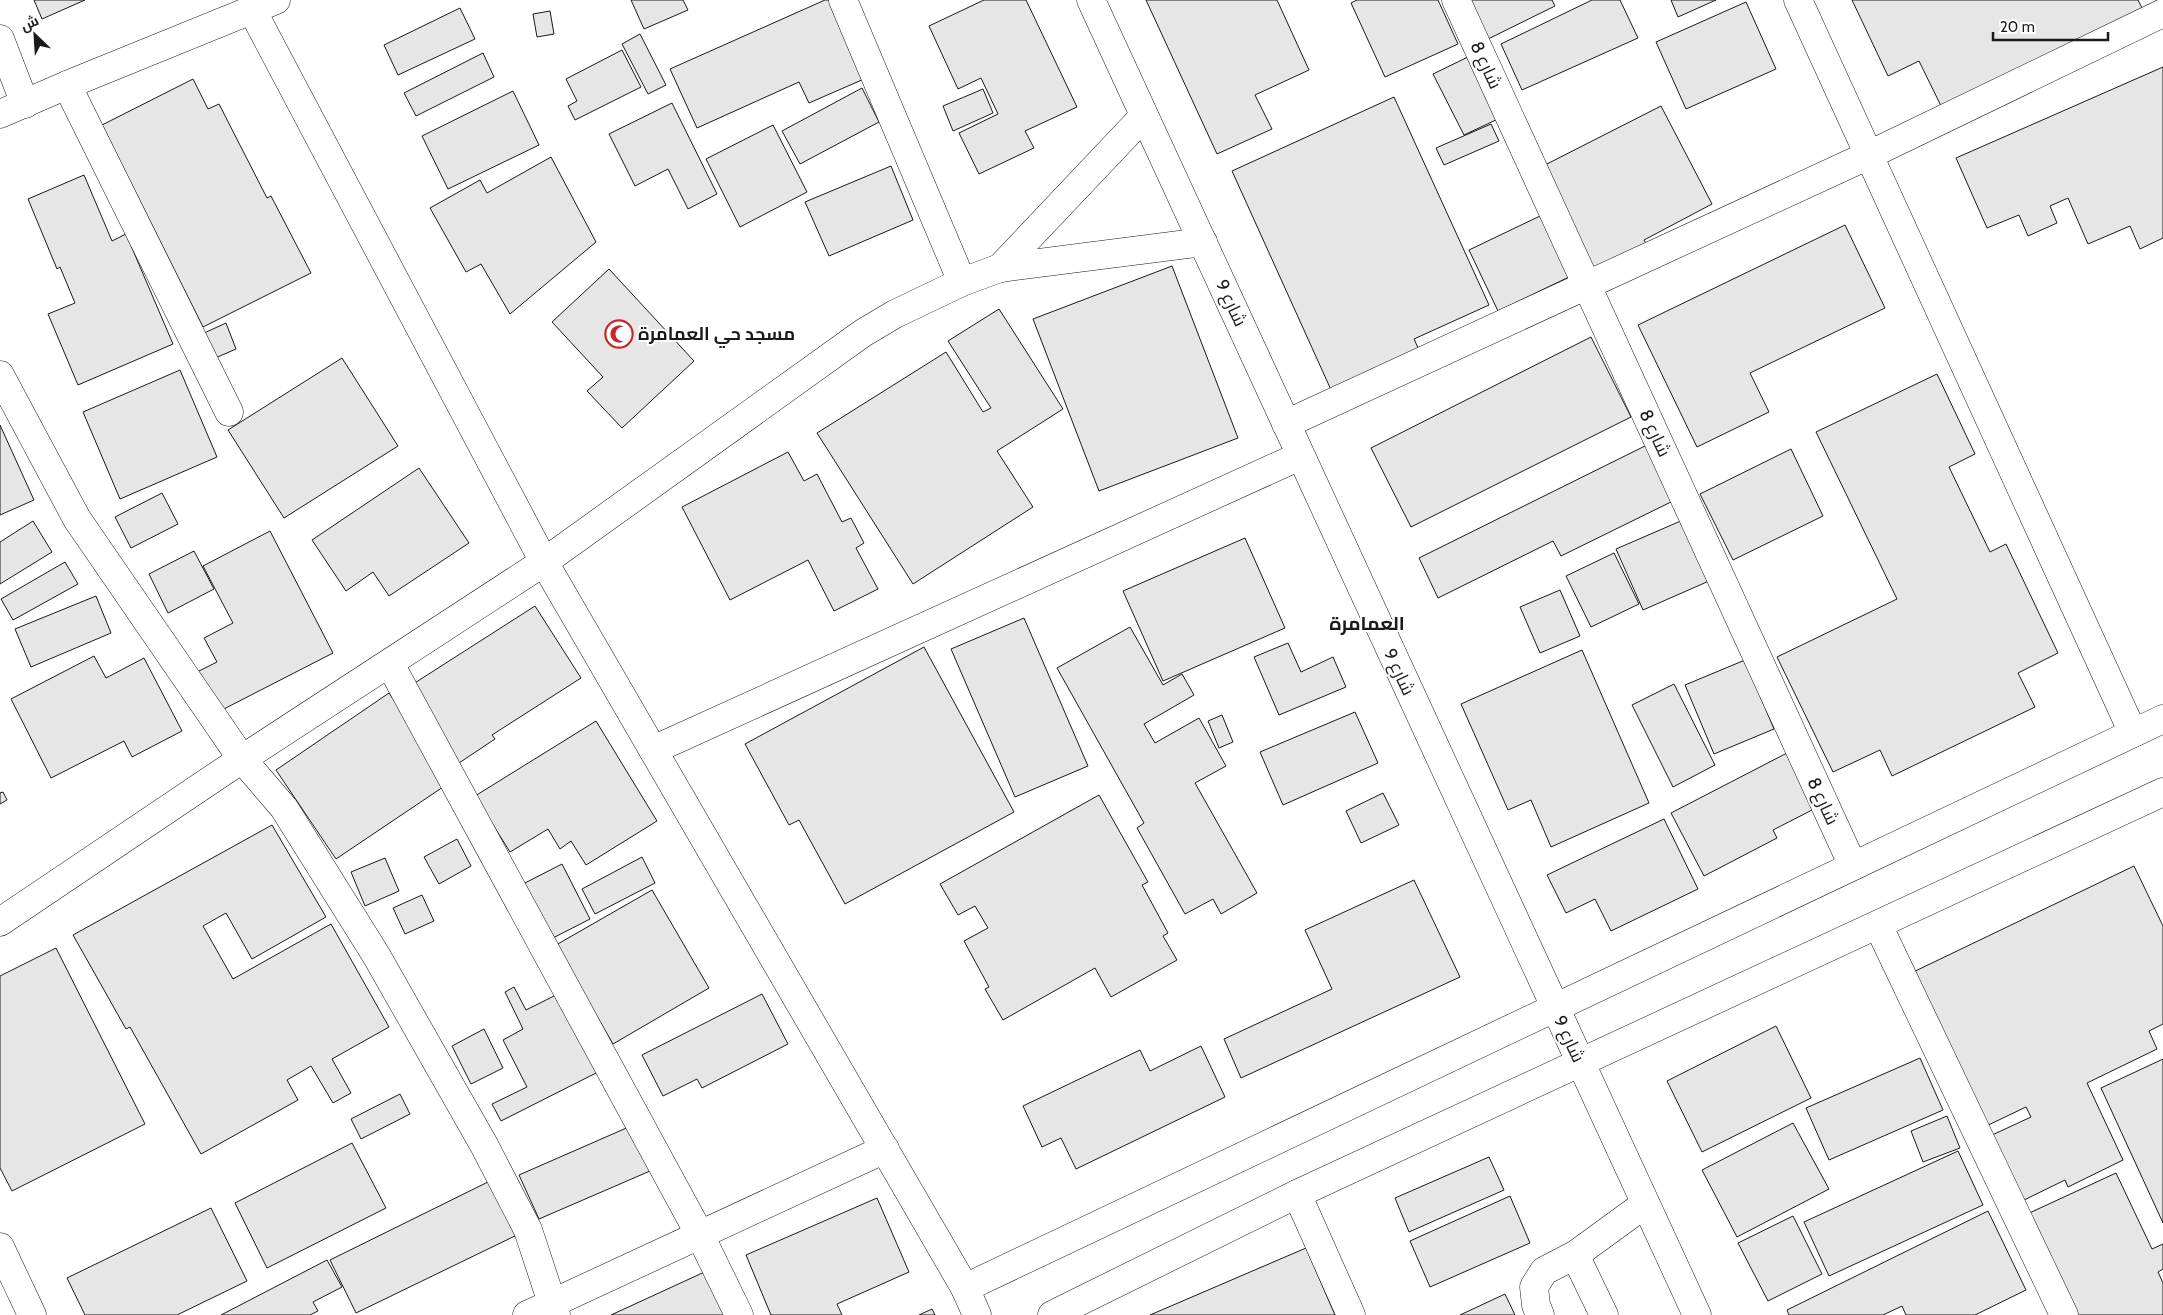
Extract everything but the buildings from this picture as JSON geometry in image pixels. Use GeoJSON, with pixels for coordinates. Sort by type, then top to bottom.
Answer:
{"type":"FeatureCollection","features":[{"type":"Feature","properties":{"kind":"street"},"geometry":{"type":"LineString","coordinates":[[0,39],[12,109],[276,0]]}},
{"type":"Feature","properties":{"kind":"street"},"geometry":{"type":"LineString","coordinates":[[843,0],[962,282]]}},
{"type":"Feature","properties":{"kind":"street","name":"شارع 9"},"geometry":{"type":"LineString","coordinates":[[1091,0],[1697,1315]]}},
{"type":"Feature","properties":{"kind":"street","name":"شارع 8"},"geometry":{"type":"LineString","coordinates":[[1456,0],[1853,866]]}},
{"type":"Feature","properties":{"kind":"street"},"geometry":{"type":"LineString","coordinates":[[1798,0],[2133,733]]}},
{"type":"Feature","properties":{"kind":"street"},"geometry":{"type":"LineString","coordinates":[[252,10],[544,562],[965,1288],[977,1315]]}},
{"type":"Feature","properties":{"kind":"street"},"geometry":{"type":"LineString","coordinates":[[1286,424],[1869,155],[2160,11]]}},
{"type":"Feature","properties":{"kind":"street"},"geometry":{"type":"LineString","coordinates":[[67,85],[229,412]]}},
{"type":"Feature","properties":{"kind":"street"},"geometry":{"type":"LineString","coordinates":[[1000,268],[1144,116]]}},
{"type":"Feature","properties":{"kind":"street"},"geometry":{"type":"LineString","coordinates":[[0,922],[242,759],[544,562],[863,333],[895,314],[962,282],[1000,268],[1203,242]]}},
{"type":"Feature","properties":{"kind":"street"},"geometry":{"type":"LineString","coordinates":[[0,375],[77,519],[242,759],[289,816],[376,955],[484,1145],[528,1230],[554,1309]]}},
{"type":"Feature","properties":{"kind":"street"},"geometry":{"type":"LineString","coordinates":[[653,750],[1300,456]]}},
{"type":"Feature","properties":{"kind":"street"},"geometry":{"type":"LineString","coordinates":[[390,664],[700,1236],[739,1315]]}},
{"type":"Feature","properties":{"kind":"street"},"geometry":{"type":"LineString","coordinates":[[965,1288],[2163,719]]}},
{"type":"Feature","properties":{"kind":"street"},"geometry":{"type":"LineString","coordinates":[[1052,1315],[1298,1194],[2163,792]]}},
{"type":"Feature","properties":{"kind":"street"},"geometry":{"type":"LineString","coordinates":[[1878,925],[2064,1315]]}},
{"type":"Feature","properties":{"kind":"street"},"geometry":{"type":"LineString","coordinates":[[527,1315],[554,1309],[700,1236],[885,1150]]}},
{"type":"Feature","properties":{"kind":"street"},"geometry":{"type":"LineString","coordinates":[[1298,1194],[1351,1315]]}},
{"type":"Feature","properties":{"kind":"street"},"geometry":{"type":"LineString","coordinates":[[1540,1315],[1536,1305],[1534,1287],[1544,1271],[1575,1255],[1645,1204]]}},
{"type":"Feature","properties":{"kind":"street"},"geometry":{"type":"LineString","coordinates":[[0,1247],[32,1315]]}},
{"type":"Feature","properties":{"kind":"street"},"geometry":{"type":"LineString","coordinates":[[1575,1255],[1604,1315]]}},
{"type":"Feature","properties":{"kind":"place","name":"مسجد حي العمامرة"},"geometry":{"type":"Point","coordinates":[619,334]}},
{"type":"Feature","properties":{"kind":"district","name":"العمامرة"},"geometry":{"type":"Point","coordinates":[1367,623]}}]}
